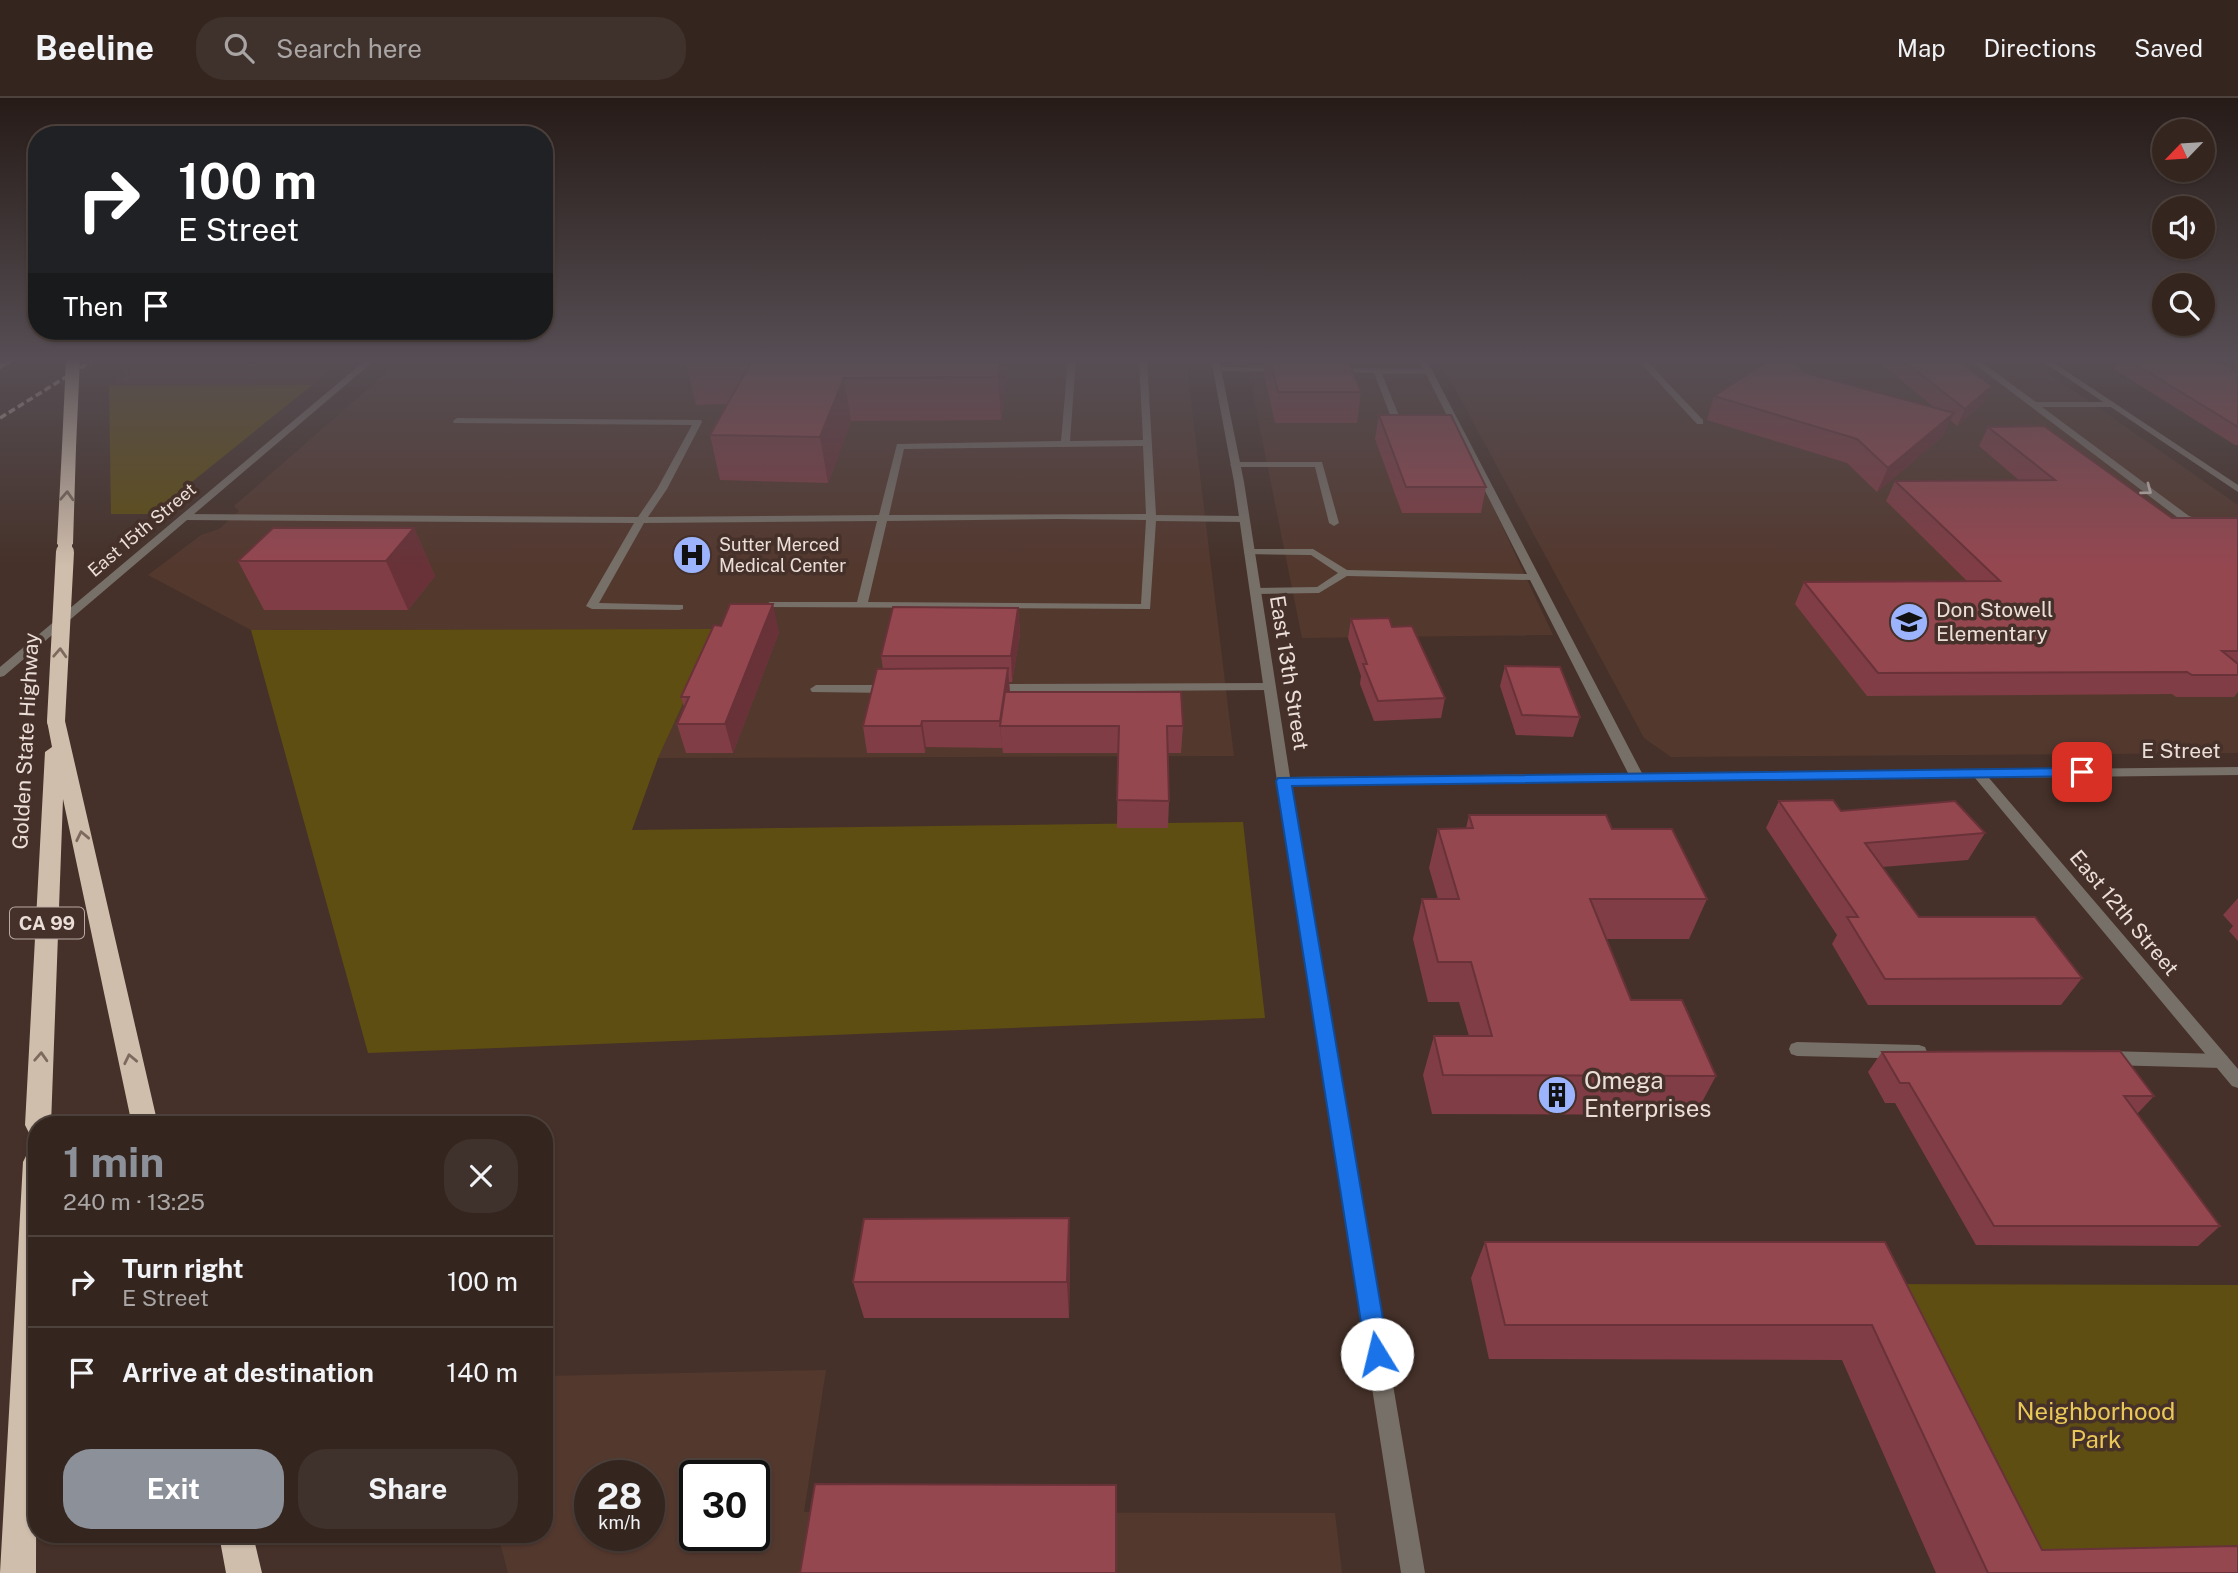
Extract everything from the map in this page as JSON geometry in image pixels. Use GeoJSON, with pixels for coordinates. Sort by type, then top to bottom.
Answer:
{"type":"FeatureCollection","features":[{"type":"Feature","properties":{"kind":"highway","name":"Golden State Highway"},"geometry":{"type":"LineString","coordinates":[[38,1116],[70,428]]}},
{"type":"Feature","properties":{"kind":"highway"},"geometry":{"type":"LineString","coordinates":[[57,722],[143,1116]]}},
{"type":"Feature","properties":{"kind":"highway"},"geometry":{"type":"LineString","coordinates":[[18,1573],[28,1356]]}},
{"type":"Feature","properties":{"kind":"highway"},"geometry":{"type":"LineString","coordinates":[[238,1543],[244,1573]]}},
{"type":"Feature","properties":{"kind":"street","name":"East 15th Street"},"geometry":{"type":"LineString","coordinates":[[0,673],[291,428]]}},
{"type":"Feature","properties":{"kind":"street"},"geometry":{"type":"LineString","coordinates":[[679,607],[592,606],[641,520],[662,489],[695,428]]}},
{"type":"Feature","properties":{"kind":"street"},"geometry":{"type":"LineString","coordinates":[[1065,444],[1066,428]]}},
{"type":"Feature","properties":{"kind":"street"},"geometry":{"type":"LineString","coordinates":[[769,605],[1146,607],[1151,517],[1146,428]]}},
{"type":"Feature","properties":{"kind":"street","name":"East 13th Street"},"geometry":{"type":"LineString","coordinates":[[1228,428],[1413,1573]]}},
{"type":"Feature","properties":{"kind":"street"},"geometry":{"type":"LineString","coordinates":[[1409,428],[1414,429]]}},
{"type":"Feature","properties":{"kind":"street"},"geometry":{"type":"LineString","coordinates":[[1453,428],[1534,577],[1637,777]]}},
{"type":"Feature","properties":{"kind":"street"},"geometry":{"type":"LineString","coordinates":[[2065,428],[2185,518],[2214,528],[2238,528]]}},
{"type":"Feature","properties":{"kind":"street"},"geometry":{"type":"LineString","coordinates":[[2146,428],[2238,489]]}},
{"type":"Feature","properties":{"kind":"street"},"geometry":{"type":"LineString","coordinates":[[862,605],[900,446],[1147,443]]}},
{"type":"Feature","properties":{"kind":"street"},"geometry":{"type":"LineString","coordinates":[[1235,465],[1319,464],[1334,523]]}},
{"type":"Feature","properties":{"kind":"street"},"geometry":{"type":"LineString","coordinates":[[185,517],[641,520],[883,517],[1244,519]]}},
{"type":"Feature","properties":{"kind":"street"},"geometry":{"type":"LineString","coordinates":[[1249,552],[1313,552],[1345,573],[1534,577]]}},
{"type":"Feature","properties":{"kind":"street"},"geometry":{"type":"LineString","coordinates":[[1255,591],[1319,590],[1345,573]]}},
{"type":"Feature","properties":{"kind":"street"},"geometry":{"type":"LineString","coordinates":[[981,688],[1269,687]]}},
{"type":"Feature","properties":{"kind":"street"},"geometry":{"type":"LineString","coordinates":[[816,689],[898,689]]}},
{"type":"Feature","properties":{"kind":"street","name":"E Street"},"geometry":{"type":"LineString","coordinates":[[1284,781],[2238,771]]}},
{"type":"Feature","properties":{"kind":"street","name":"East 12th Street"},"geometry":{"type":"LineString","coordinates":[[1978,773],[2238,1081]]}},
{"type":"Feature","properties":{"kind":"street"},"geometry":{"type":"LineString","coordinates":[[1797,1049],[1932,1053]]}},
{"type":"Feature","properties":{"kind":"street"},"geometry":{"type":"LineString","coordinates":[[2093,1057],[2221,1061]]}},
{"type":"Feature","properties":{"kind":"shaded area","name":"Sutter Merced Medical Center"},"geometry":{"type":"Polygon","coordinates":[[[323,428],[1194,428],[1234,756],[658,758],[716,629],[251,630],[148,575],[201,535],[219,529],[239,511],[234,506],[323,428]]]}},
{"type":"Feature","properties":{"kind":"shaded area"},"geometry":{"type":"Polygon","coordinates":[[[1260,428],[1456,428],[1553,635],[1302,638],[1260,428]]]}},
{"type":"Feature","properties":{"kind":"shaded area","name":"Don Stowell Elementary"},"geometry":{"type":"Polygon","coordinates":[[[1476,428],[2127,428],[2238,505],[2238,753],[1671,757],[1644,738],[1476,428]]]}},
{"type":"Feature","properties":{"kind":"shaded area"},"geometry":{"type":"Polygon","coordinates":[[[826,1370],[804,1512],[1335,1513],[1342,1573],[508,1573],[500,1543],[553,1543],[553,1376],[826,1370]]]}},
{"type":"Feature","properties":{"kind":"green space"},"geometry":{"type":"Polygon","coordinates":[[[110,428],[259,428],[152,514],[111,514],[110,428]]]}},
{"type":"Feature","properties":{"kind":"green space"},"geometry":{"type":"Polygon","coordinates":[[[717,629],[658,758],[632,830],[1243,822],[1265,1018],[368,1053],[251,630],[717,629]]]}},
{"type":"Feature","properties":{"kind":"green space","name":"Neighborhood Park"},"geometry":{"type":"Polygon","coordinates":[[[1868,1284],[2238,1285],[2238,1573],[2013,1573],[1868,1284]]]}},
{"type":"Feature","properties":{"kind":"building"},"geometry":{"type":"Polygon","coordinates":[[[714,428],[824,428],[820,437],[710,435],[714,428]]]}},
{"type":"Feature","properties":{"kind":"building"},"geometry":{"type":"Polygon","coordinates":[[[1384,428],[1457,428],[1486,487],[1406,487],[1384,428]]]}},
{"type":"Feature","properties":{"kind":"building"},"geometry":{"type":"Polygon","coordinates":[[[1820,428],[1936,428],[1888,468],[1857,439],[1820,428]]]}},
{"type":"Feature","properties":{"kind":"building"},"geometry":{"type":"Polygon","coordinates":[[[1989,428],[2047,428],[2172,518],[2238,518],[2238,651],[2222,651],[2238,664],[2238,675],[2192,675],[2187,672],[1878,673],[1804,582],[2000,581],[1895,481],[2055,480],[1989,428]]]}},
{"type":"Feature","properties":{"kind":"building"},"geometry":{"type":"Polygon","coordinates":[[[273,528],[414,528],[386,561],[238,561],[273,528]]]}},
{"type":"Feature","properties":{"kind":"building"},"geometry":{"type":"Polygon","coordinates":[[[730,604],[773,604],[725,724],[677,724],[689,697],[681,697],[714,625],[721,626],[730,604]]]}},
{"type":"Feature","properties":{"kind":"building"},"geometry":{"type":"Polygon","coordinates":[[[893,607],[1018,608],[1011,656],[881,656],[893,607]]]}},
{"type":"Feature","properties":{"kind":"building"},"geometry":{"type":"Polygon","coordinates":[[[1389,618],[1392,627],[1412,626],[1445,698],[1378,701],[1363,664],[1367,664],[1351,619],[1389,618]]]}},
{"type":"Feature","properties":{"kind":"building"},"geometry":{"type":"Polygon","coordinates":[[[1505,666],[1560,667],[1580,717],[1522,715],[1505,666]]]}},
{"type":"Feature","properties":{"kind":"building"},"geometry":{"type":"Polygon","coordinates":[[[1008,668],[1000,721],[922,721],[921,726],[863,726],[877,669],[1008,668]]]}},
{"type":"Feature","properties":{"kind":"building"},"geometry":{"type":"Polygon","coordinates":[[[1005,692],[1181,692],[1183,726],[1167,726],[1169,801],[1117,800],[1119,726],[1000,726],[1005,692]]]}},
{"type":"Feature","properties":{"kind":"building"},"geometry":{"type":"Polygon","coordinates":[[[1833,800],[1841,811],[1955,801],[1985,833],[1865,843],[1919,917],[2035,917],[2082,978],[1885,979],[1847,917],[1858,917],[1779,801],[1833,800]]]}},
{"type":"Feature","properties":{"kind":"building"},"geometry":{"type":"Polygon","coordinates":[[[1469,815],[1606,815],[1612,829],[1672,829],[1707,899],[1590,899],[1631,1000],[1682,1000],[1716,1076],[1443,1075],[1434,1036],[1492,1036],[1471,962],[1438,962],[1422,899],[1459,899],[1438,829],[1473,828],[1469,815]]]}},
{"type":"Feature","properties":{"kind":"building"},"geometry":{"type":"Polygon","coordinates":[[[2120,1051],[2154,1096],[2124,1096],[2220,1226],[1994,1226],[1909,1083],[1900,1083],[1882,1052],[2120,1051]]]}},
{"type":"Feature","properties":{"kind":"building"},"geometry":{"type":"Polygon","coordinates":[[[1069,1218],[1067,1282],[853,1282],[864,1219],[1069,1218]]]}},
{"type":"Feature","properties":{"kind":"building"},"geometry":{"type":"Polygon","coordinates":[[[1485,1242],[1885,1242],[2042,1550],[2238,1546],[2238,1573],[1988,1573],[1872,1325],[1505,1325],[1485,1242]]]}},
{"type":"Feature","properties":{"kind":"building"},"geometry":{"type":"Polygon","coordinates":[[[815,1484],[1116,1485],[1116,1573],[800,1573],[815,1484]]]}},
{"type":"Feature","properties":{"kind":"place","name":"Sutter Merced Medical Center"},"geometry":{"type":"Point","coordinates":[692,555]}},
{"type":"Feature","properties":{"kind":"place","name":"Don Stowell Elementary"},"geometry":{"type":"Point","coordinates":[1909,622]}},
{"type":"Feature","properties":{"kind":"place","name":"Omega Enterprises"},"geometry":{"type":"Point","coordinates":[1557,1095]}},
{"type":"Feature","properties":{"kind":"route"},"geometry":{"type":"LineString","coordinates":[[1377,1354],[1284,781],[2082,772]]}}]}
